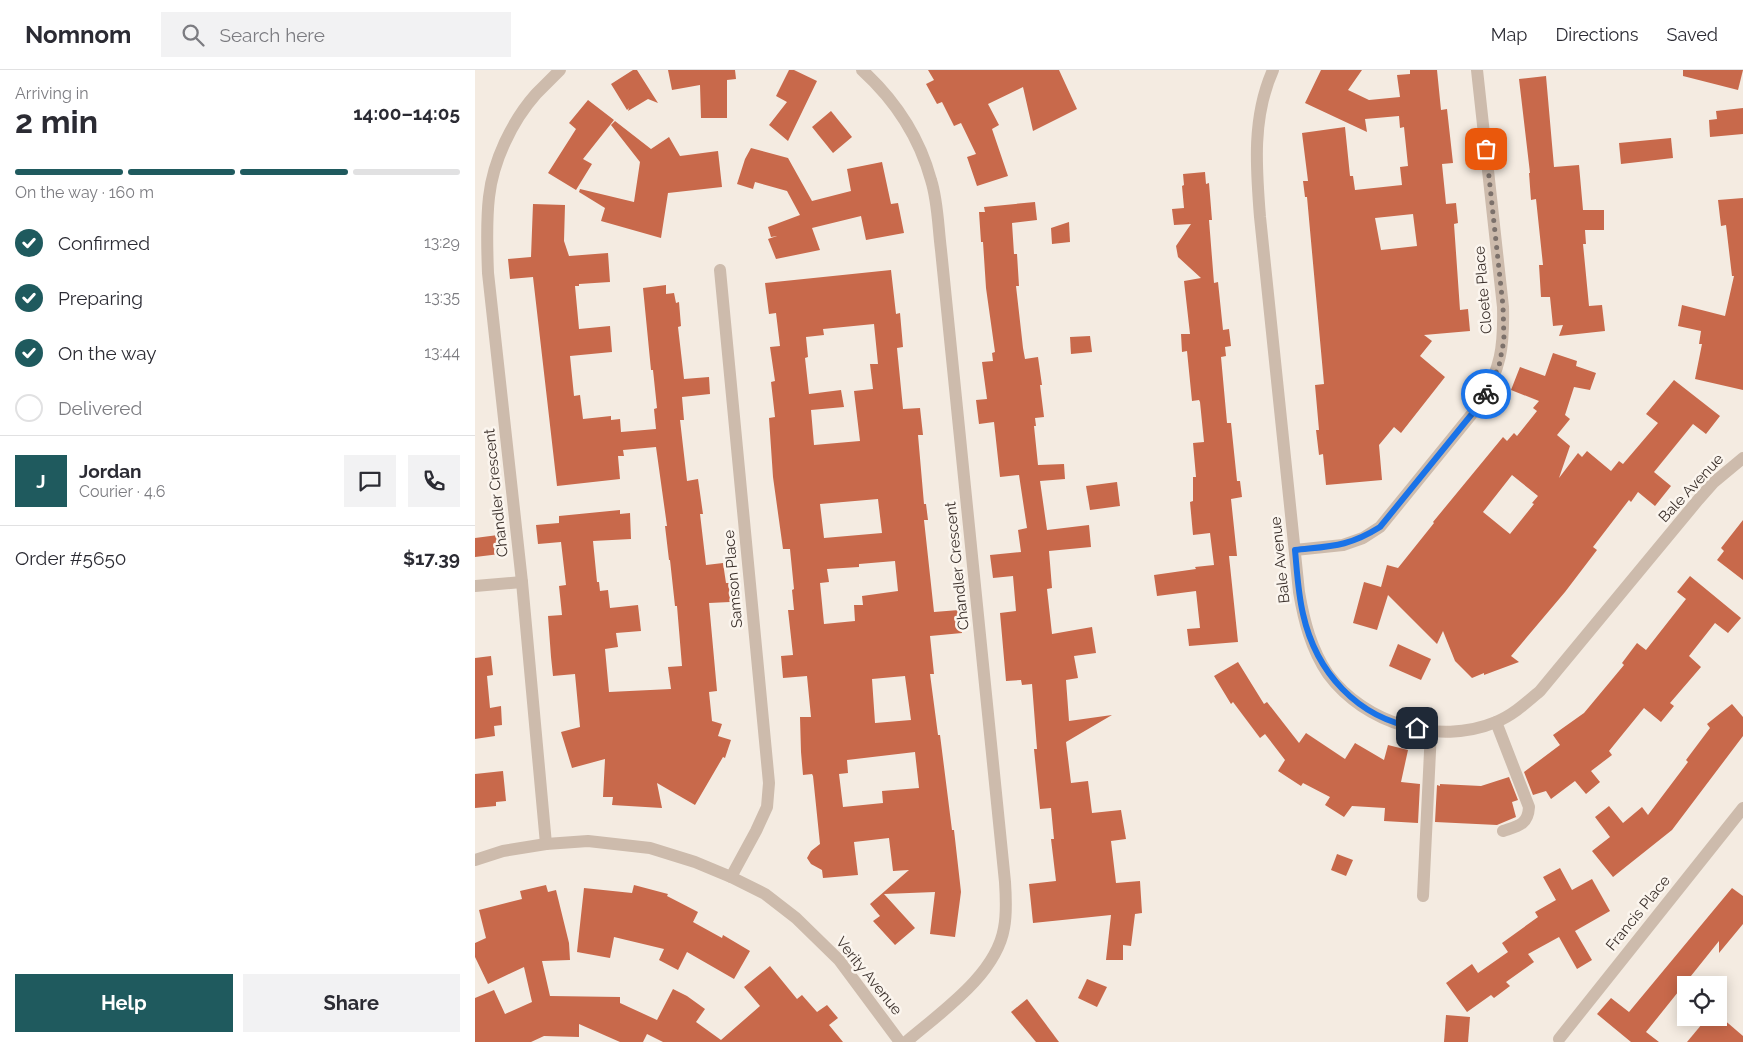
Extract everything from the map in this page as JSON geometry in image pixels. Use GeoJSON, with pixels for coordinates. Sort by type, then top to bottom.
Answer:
{"type":"FeatureCollection","features":[{"type":"Feature","properties":{"kind":"street","name":"Chandler Crescent"},"geometry":{"type":"LineString","coordinates":[[546,844],[522,582],[488,273],[487,227],[488,204],[495,170],[504,147],[520,116],[535,95],[560,70]]}},
{"type":"Feature","properties":{"kind":"street","name":"Chandler Crescent"},"geometry":{"type":"LineString","coordinates":[[862,70],[880,87],[901,112],[922,152],[932,182],[941,250],[1005,882],[1004,929],[995,954],[980,975],[965,991],[906,1042]]}},
{"type":"Feature","properties":{"kind":"street","name":"Bale Avenue"},"geometry":{"type":"LineString","coordinates":[[1273,70],[1263,100],[1257,131],[1256,160],[1260,217],[1303,614],[1317,655],[1328,673],[1342,690],[1357,703],[1377,716],[1402,726],[1451,732],[1473,729],[1496,722],[1523,706],[1540,691],[1713,483],[1743,458]]}},
{"type":"Feature","properties":{"kind":"street","name":"Cloete Place"},"geometry":{"type":"LineString","coordinates":[[1295,550],[1343,545],[1363,538],[1380,527],[1480,404],[1499,366],[1504,340],[1503,306],[1477,70]]}},
{"type":"Feature","properties":{"kind":"street","name":"Samson Place"},"geometry":{"type":"LineString","coordinates":[[719,270],[769,783],[767,807],[731,877]]}},
{"type":"Feature","properties":{"kind":"street"},"geometry":{"type":"LineString","coordinates":[[475,586],[522,582]]}},
{"type":"Feature","properties":{"kind":"street"},"geometry":{"type":"LineString","coordinates":[[1496,722],[1529,807],[1529,815],[1526,821],[1518,826],[1503,830]]}},
{"type":"Feature","properties":{"kind":"street"},"geometry":{"type":"LineString","coordinates":[[1423,896],[1431,731]]}},
{"type":"Feature","properties":{"kind":"street","name":"Francis Place"},"geometry":{"type":"LineString","coordinates":[[1559,1039],[1743,808]]}},
{"type":"Feature","properties":{"kind":"street","name":"Verity Avenue"},"geometry":{"type":"LineString","coordinates":[[475,860],[503,851],[546,844],[588,841],[650,848],[695,862],[731,877],[765,894],[796,918],[825,946],[839,960],[900,1042]]}},
{"type":"Feature","properties":{"kind":"building"},"geometry":{"type":"Polygon","coordinates":[[[633,70],[637,70],[658,103],[648,99],[627,110],[611,84],[633,70]]]}},
{"type":"Feature","properties":{"kind":"building"},"geometry":{"type":"Polygon","coordinates":[[[668,70],[735,70],[736,79],[727,80],[727,118],[701,118],[700,85],[672,90],[668,70]]]}},
{"type":"Feature","properties":{"kind":"building"},"geometry":{"type":"Polygon","coordinates":[[[789,70],[794,70],[817,81],[788,141],[769,125],[787,102],[776,96],[789,70]]]}},
{"type":"Feature","properties":{"kind":"building"},"geometry":{"type":"Polygon","coordinates":[[[928,70],[1059,70],[1077,109],[1033,131],[1023,87],[988,104],[999,125],[992,129],[1008,176],[977,186],[967,157],[976,154],[961,123],[954,126],[942,102],[937,104],[926,84],[934,80],[928,70]]]}},
{"type":"Feature","properties":{"kind":"building"},"geometry":{"type":"Polygon","coordinates":[[[1321,70],[1362,70],[1348,90],[1369,100],[1400,97],[1397,75],[1410,74],[1410,70],[1437,70],[1441,110],[1447,109],[1453,163],[1442,164],[1446,204],[1456,203],[1458,223],[1454,224],[1460,310],[1468,309],[1470,331],[1424,335],[1432,341],[1420,356],[1445,377],[1401,433],[1394,427],[1379,445],[1382,480],[1326,485],[1323,454],[1319,455],[1316,430],[1319,430],[1315,385],[1324,384],[1307,197],[1305,197],[1303,181],[1308,181],[1302,133],[1345,127],[1350,176],[1353,176],[1355,190],[1402,185],[1400,167],[1408,166],[1404,127],[1400,128],[1399,116],[1365,119],[1367,132],[1305,103],[1321,70]],[[1413,214],[1375,218],[1381,250],[1417,246],[1413,214]]]}},
{"type":"Feature","properties":{"kind":"building"},"geometry":{"type":"Polygon","coordinates":[[[1683,70],[1743,70],[1738,90],[1683,76],[1683,70]]]}},
{"type":"Feature","properties":{"kind":"building"},"geometry":{"type":"Polygon","coordinates":[[[1546,76],[1554,167],[1579,165],[1583,210],[1604,210],[1604,230],[1585,230],[1586,244],[1583,244],[1589,306],[1602,305],[1605,331],[1559,336],[1563,325],[1553,326],[1550,297],[1541,297],[1539,265],[1543,265],[1536,199],[1531,200],[1530,173],[1519,79],[1546,76]]]}},
{"type":"Feature","properties":{"kind":"building"},"geometry":{"type":"Polygon","coordinates":[[[588,100],[614,120],[583,159],[592,164],[576,190],[548,173],[576,129],[569,123],[588,100]]]}},
{"type":"Feature","properties":{"kind":"building"},"geometry":{"type":"Polygon","coordinates":[[[1743,108],[1743,134],[1710,137],[1709,120],[1717,119],[1716,111],[1743,108]]]}},
{"type":"Feature","properties":{"kind":"building"},"geometry":{"type":"Polygon","coordinates":[[[831,111],[852,137],[833,153],[812,127],[831,111]]]}},
{"type":"Feature","properties":{"kind":"building"},"geometry":{"type":"Polygon","coordinates":[[[615,121],[651,149],[669,137],[680,156],[718,151],[722,187],[668,193],[661,238],[601,221],[605,208],[579,192],[580,189],[634,202],[640,162],[611,125],[615,121]]]}},
{"type":"Feature","properties":{"kind":"building"},"geometry":{"type":"Polygon","coordinates":[[[1671,138],[1673,158],[1621,164],[1619,143],[1671,138]]]}},
{"type":"Feature","properties":{"kind":"building"},"geometry":{"type":"Polygon","coordinates":[[[751,148],[788,158],[812,201],[851,191],[847,169],[882,162],[891,204],[898,203],[904,233],[866,240],[861,216],[812,228],[820,250],[776,259],[768,239],[777,236],[771,237],[768,227],[800,215],[787,191],[755,182],[753,189],[737,184],[745,159],[751,148]]]}},
{"type":"Feature","properties":{"kind":"building"},"geometry":{"type":"Polygon","coordinates":[[[1205,172],[1206,184],[1209,183],[1212,220],[1209,220],[1214,283],[1218,282],[1223,330],[1229,329],[1231,346],[1225,347],[1226,356],[1221,357],[1227,423],[1231,423],[1237,481],[1240,481],[1242,497],[1231,499],[1237,556],[1229,556],[1238,642],[1189,646],[1187,629],[1200,628],[1196,591],[1157,596],[1154,575],[1214,565],[1210,533],[1193,535],[1190,502],[1193,501],[1193,477],[1196,477],[1193,443],[1204,442],[1200,402],[1199,400],[1192,401],[1187,351],[1182,352],[1181,334],[1190,334],[1184,281],[1201,278],[1178,257],[1176,246],[1191,224],[1174,225],[1172,209],[1184,208],[1183,174],[1205,172]]]}},
{"type":"Feature","properties":{"kind":"building"},"geometry":{"type":"Polygon","coordinates":[[[1743,198],[1743,390],[1695,379],[1702,344],[1699,344],[1701,331],[1678,326],[1682,305],[1725,316],[1734,276],[1732,276],[1726,225],[1721,226],[1718,200],[1743,198]]]}},
{"type":"Feature","properties":{"kind":"building"},"geometry":{"type":"Polygon","coordinates":[[[1035,202],[1037,220],[1012,223],[1014,254],[1017,254],[1019,286],[1016,286],[1025,359],[1038,357],[1042,385],[1040,385],[1044,417],[1035,418],[1036,426],[1034,426],[1038,465],[1064,464],[1065,479],[1040,481],[1047,530],[1089,525],[1091,547],[1049,551],[1052,588],[1047,589],[1052,634],[1092,627],[1096,653],[1074,656],[1078,678],[1066,680],[1069,721],[1112,715],[1066,742],[1071,783],[1088,781],[1092,813],[1121,810],[1126,839],[1111,841],[1116,883],[1140,881],[1142,913],[1135,914],[1131,946],[1123,945],[1123,960],[1106,960],[1111,915],[1033,923],[1029,884],[1056,881],[1051,839],[1054,839],[1051,808],[1040,809],[1034,749],[1037,749],[1032,684],[1022,685],[1021,680],[1006,681],[1000,613],[1016,611],[1013,576],[993,578],[990,555],[1021,552],[1018,530],[1027,528],[1019,475],[1000,477],[994,422],[979,424],[976,400],[987,399],[982,362],[993,361],[992,353],[995,352],[986,288],[979,212],[985,212],[984,207],[1035,202]]]}},
{"type":"Feature","properties":{"kind":"building"},"geometry":{"type":"Polygon","coordinates":[[[533,204],[565,205],[564,241],[569,256],[608,253],[610,282],[579,284],[579,286],[575,286],[579,329],[610,326],[612,352],[570,356],[574,396],[580,395],[583,419],[611,416],[611,420],[620,419],[621,432],[656,429],[654,409],[657,408],[653,370],[651,370],[643,288],[666,285],[666,294],[674,293],[676,303],[679,302],[681,326],[678,327],[684,379],[709,377],[710,394],[682,397],[684,420],[680,420],[687,481],[698,479],[703,514],[700,514],[706,565],[723,563],[726,583],[729,583],[730,602],[709,603],[717,691],[709,692],[712,721],[722,724],[718,736],[731,740],[725,758],[723,757],[695,805],[657,783],[662,808],[612,805],[613,797],[603,797],[605,759],[572,768],[561,732],[580,727],[575,674],[553,676],[551,657],[548,616],[562,615],[559,586],[566,585],[561,542],[538,544],[536,525],[559,523],[559,516],[620,510],[620,514],[630,513],[631,539],[593,541],[597,582],[599,582],[600,591],[608,590],[610,608],[638,605],[641,631],[616,633],[618,647],[605,649],[609,692],[671,689],[668,667],[682,666],[677,606],[675,606],[665,526],[667,526],[656,447],[623,450],[624,456],[618,456],[620,479],[557,486],[533,277],[510,279],[508,259],[531,257],[533,204]]]}},
{"type":"Feature","properties":{"kind":"building"},"geometry":{"type":"Polygon","coordinates":[[[1069,222],[1070,242],[1052,244],[1051,228],[1069,222]]]}},
{"type":"Feature","properties":{"kind":"building"},"geometry":{"type":"Polygon","coordinates":[[[891,270],[896,314],[900,313],[903,347],[897,348],[903,409],[920,408],[923,435],[918,435],[924,504],[926,504],[928,520],[924,520],[934,612],[959,610],[962,633],[930,636],[934,674],[930,674],[952,830],[954,830],[961,892],[955,937],[930,934],[935,892],[884,894],[915,928],[895,945],[873,921],[880,916],[870,904],[909,870],[893,871],[889,838],[854,842],[858,875],[823,878],[822,870],[811,864],[807,858],[811,851],[820,844],[813,776],[812,774],[803,775],[801,752],[800,717],[811,717],[807,676],[783,678],[781,656],[793,655],[788,610],[794,610],[792,590],[794,589],[790,549],[783,549],[773,477],[769,418],[775,417],[771,382],[775,381],[770,347],[780,346],[776,313],[769,314],[765,283],[891,270]],[[874,324],[823,329],[824,335],[806,337],[808,357],[805,358],[809,394],[841,390],[844,407],[811,410],[814,445],[860,441],[854,391],[873,389],[870,364],[878,364],[874,324]],[[878,499],[820,504],[824,538],[882,533],[878,499]],[[895,561],[859,564],[859,567],[827,569],[829,582],[820,583],[824,624],[855,621],[854,605],[863,605],[862,596],[898,591],[895,561]],[[905,676],[872,679],[875,723],[911,720],[905,676]],[[915,752],[847,760],[848,773],[839,774],[843,807],[883,803],[882,791],[919,788],[915,752]]]}},
{"type":"Feature","properties":{"kind":"building"},"geometry":{"type":"Polygon","coordinates":[[[1090,336],[1092,352],[1071,354],[1070,337],[1090,336]]]}},
{"type":"Feature","properties":{"kind":"building"},"geometry":{"type":"Polygon","coordinates":[[[1553,353],[1577,361],[1576,366],[1596,373],[1590,390],[1574,387],[1565,415],[1570,419],[1557,435],[1570,446],[1559,478],[1578,453],[1582,457],[1587,451],[1611,471],[1619,461],[1623,464],[1658,423],[1646,414],[1674,380],[1720,416],[1706,434],[1693,424],[1654,472],[1671,486],[1655,506],[1638,492],[1631,502],[1629,500],[1593,547],[1597,550],[1565,592],[1511,656],[1519,662],[1472,678],[1455,661],[1443,631],[1437,644],[1388,595],[1377,630],[1353,623],[1364,582],[1381,587],[1387,565],[1398,568],[1503,437],[1507,441],[1514,433],[1517,436],[1537,411],[1533,408],[1539,401],[1511,390],[1520,367],[1545,376],[1553,353]],[[1512,475],[1483,512],[1510,534],[1534,504],[1532,503],[1538,496],[1512,475]]]}},
{"type":"Feature","properties":{"kind":"building"},"geometry":{"type":"Polygon","coordinates":[[[1117,482],[1120,506],[1090,510],[1086,486],[1117,482]]]}},
{"type":"Feature","properties":{"kind":"building"},"geometry":{"type":"Polygon","coordinates":[[[1743,520],[1743,580],[1717,560],[1724,551],[1721,548],[1743,520]]]}},
{"type":"Feature","properties":{"kind":"building"},"geometry":{"type":"Polygon","coordinates":[[[498,535],[500,554],[475,557],[475,538],[498,535]]]}},
{"type":"Feature","properties":{"kind":"building"},"geometry":{"type":"Polygon","coordinates":[[[1690,576],[1741,618],[1728,633],[1715,623],[1689,656],[1701,667],[1670,703],[1674,706],[1661,722],[1644,708],[1609,751],[1612,755],[1591,771],[1600,782],[1586,794],[1575,781],[1551,799],[1546,791],[1533,795],[1524,772],[1560,745],[1553,735],[1584,713],[1624,665],[1622,663],[1637,643],[1646,650],[1686,599],[1677,592],[1690,576]]]}},
{"type":"Feature","properties":{"kind":"building"},"geometry":{"type":"Polygon","coordinates":[[[1398,644],[1431,659],[1421,680],[1389,666],[1398,644]]]}},
{"type":"Feature","properties":{"kind":"building"},"geometry":{"type":"Polygon","coordinates":[[[491,656],[493,675],[487,676],[490,708],[501,706],[502,725],[494,726],[495,736],[475,739],[475,658],[491,656]]]}},
{"type":"Feature","properties":{"kind":"building"},"geometry":{"type":"Polygon","coordinates":[[[1238,662],[1264,704],[1267,702],[1299,743],[1306,733],[1345,759],[1355,743],[1384,760],[1388,745],[1408,750],[1401,782],[1420,784],[1418,823],[1384,821],[1385,808],[1352,806],[1344,817],[1325,805],[1330,797],[1303,783],[1301,786],[1278,771],[1285,760],[1265,734],[1260,738],[1233,702],[1231,704],[1214,676],[1238,662]]]}},
{"type":"Feature","properties":{"kind":"building"},"geometry":{"type":"Polygon","coordinates":[[[1732,704],[1743,717],[1743,736],[1672,830],[1613,877],[1592,851],[1610,837],[1595,817],[1609,806],[1623,823],[1642,807],[1648,815],[1688,762],[1686,760],[1710,728],[1707,724],[1732,704]]]}},
{"type":"Feature","properties":{"kind":"building"},"geometry":{"type":"Polygon","coordinates":[[[503,771],[506,801],[496,802],[496,806],[475,808],[475,774],[503,771]]]}},
{"type":"Feature","properties":{"kind":"building"},"geometry":{"type":"Polygon","coordinates":[[[1509,777],[1518,800],[1512,802],[1516,817],[1497,825],[1435,822],[1437,785],[1481,786],[1509,777]]]}},
{"type":"Feature","properties":{"kind":"building"},"geometry":{"type":"Polygon","coordinates":[[[1337,854],[1353,860],[1346,876],[1331,870],[1337,854]]]}},
{"type":"Feature","properties":{"kind":"building"},"geometry":{"type":"Polygon","coordinates":[[[1560,868],[1572,890],[1592,879],[1610,911],[1575,931],[1592,960],[1577,969],[1559,937],[1528,954],[1534,962],[1506,982],[1510,986],[1494,998],[1491,995],[1467,1012],[1446,983],[1472,964],[1478,973],[1508,952],[1502,943],[1538,917],[1535,912],[1556,900],[1543,877],[1560,868]]]}},
{"type":"Feature","properties":{"kind":"building"},"geometry":{"type":"Polygon","coordinates":[[[546,885],[548,892],[556,890],[569,943],[570,960],[542,961],[550,996],[620,997],[620,1003],[657,1020],[673,989],[705,1009],[696,1022],[721,1040],[760,1006],[744,987],[770,966],[797,999],[802,995],[817,1012],[827,1005],[838,1018],[829,1025],[843,1042],[663,1042],[647,1034],[643,1042],[620,1042],[579,1024],[579,1037],[544,1036],[531,1042],[475,1042],[475,998],[494,990],[505,1014],[532,1002],[524,967],[488,984],[475,957],[475,943],[486,938],[479,910],[522,899],[520,891],[546,885]]]}},
{"type":"Feature","properties":{"kind":"building"},"geometry":{"type":"Polygon","coordinates":[[[634,885],[668,894],[667,896],[698,912],[693,922],[722,938],[723,935],[750,951],[734,979],[687,952],[678,970],[659,960],[664,949],[614,937],[610,958],[577,952],[584,888],[632,893],[634,885]]]}},
{"type":"Feature","properties":{"kind":"building"},"geometry":{"type":"Polygon","coordinates":[[[1732,888],[1743,896],[1743,924],[1719,953],[1719,941],[1691,976],[1677,976],[1677,993],[1646,1032],[1659,1042],[1631,1042],[1597,1014],[1611,998],[1629,1012],[1732,888]]]}},
{"type":"Feature","properties":{"kind":"building"},"geometry":{"type":"Polygon","coordinates":[[[1087,979],[1107,987],[1097,1007],[1078,998],[1087,979]]]}},
{"type":"Feature","properties":{"kind":"building"},"geometry":{"type":"Polygon","coordinates":[[[1027,999],[1059,1042],[1036,1042],[1011,1012],[1027,999]]]}},
{"type":"Feature","properties":{"kind":"building"},"geometry":{"type":"Polygon","coordinates":[[[1446,1015],[1470,1017],[1468,1042],[1444,1042],[1446,1015]]]}},
{"type":"Feature","properties":{"kind":"building"},"geometry":{"type":"Polygon","coordinates":[[[1727,1022],[1743,1036],[1743,1042],[1687,1042],[1700,1026],[1727,1026],[1727,1022]]]}},
{"type":"Feature","properties":{"kind":"way so far"},"geometry":{"type":"LineString","coordinates":[[1486,149],[1503,306],[1504,340],[1499,366],[1486,394]]}},
{"type":"Feature","properties":{"kind":"route"},"geometry":{"type":"LineString","coordinates":[[1417,728],[1402,726],[1377,716],[1342,690],[1328,673],[1317,655],[1303,614],[1295,550],[1343,545],[1363,538],[1380,527],[1480,404],[1486,394]]}}]}
